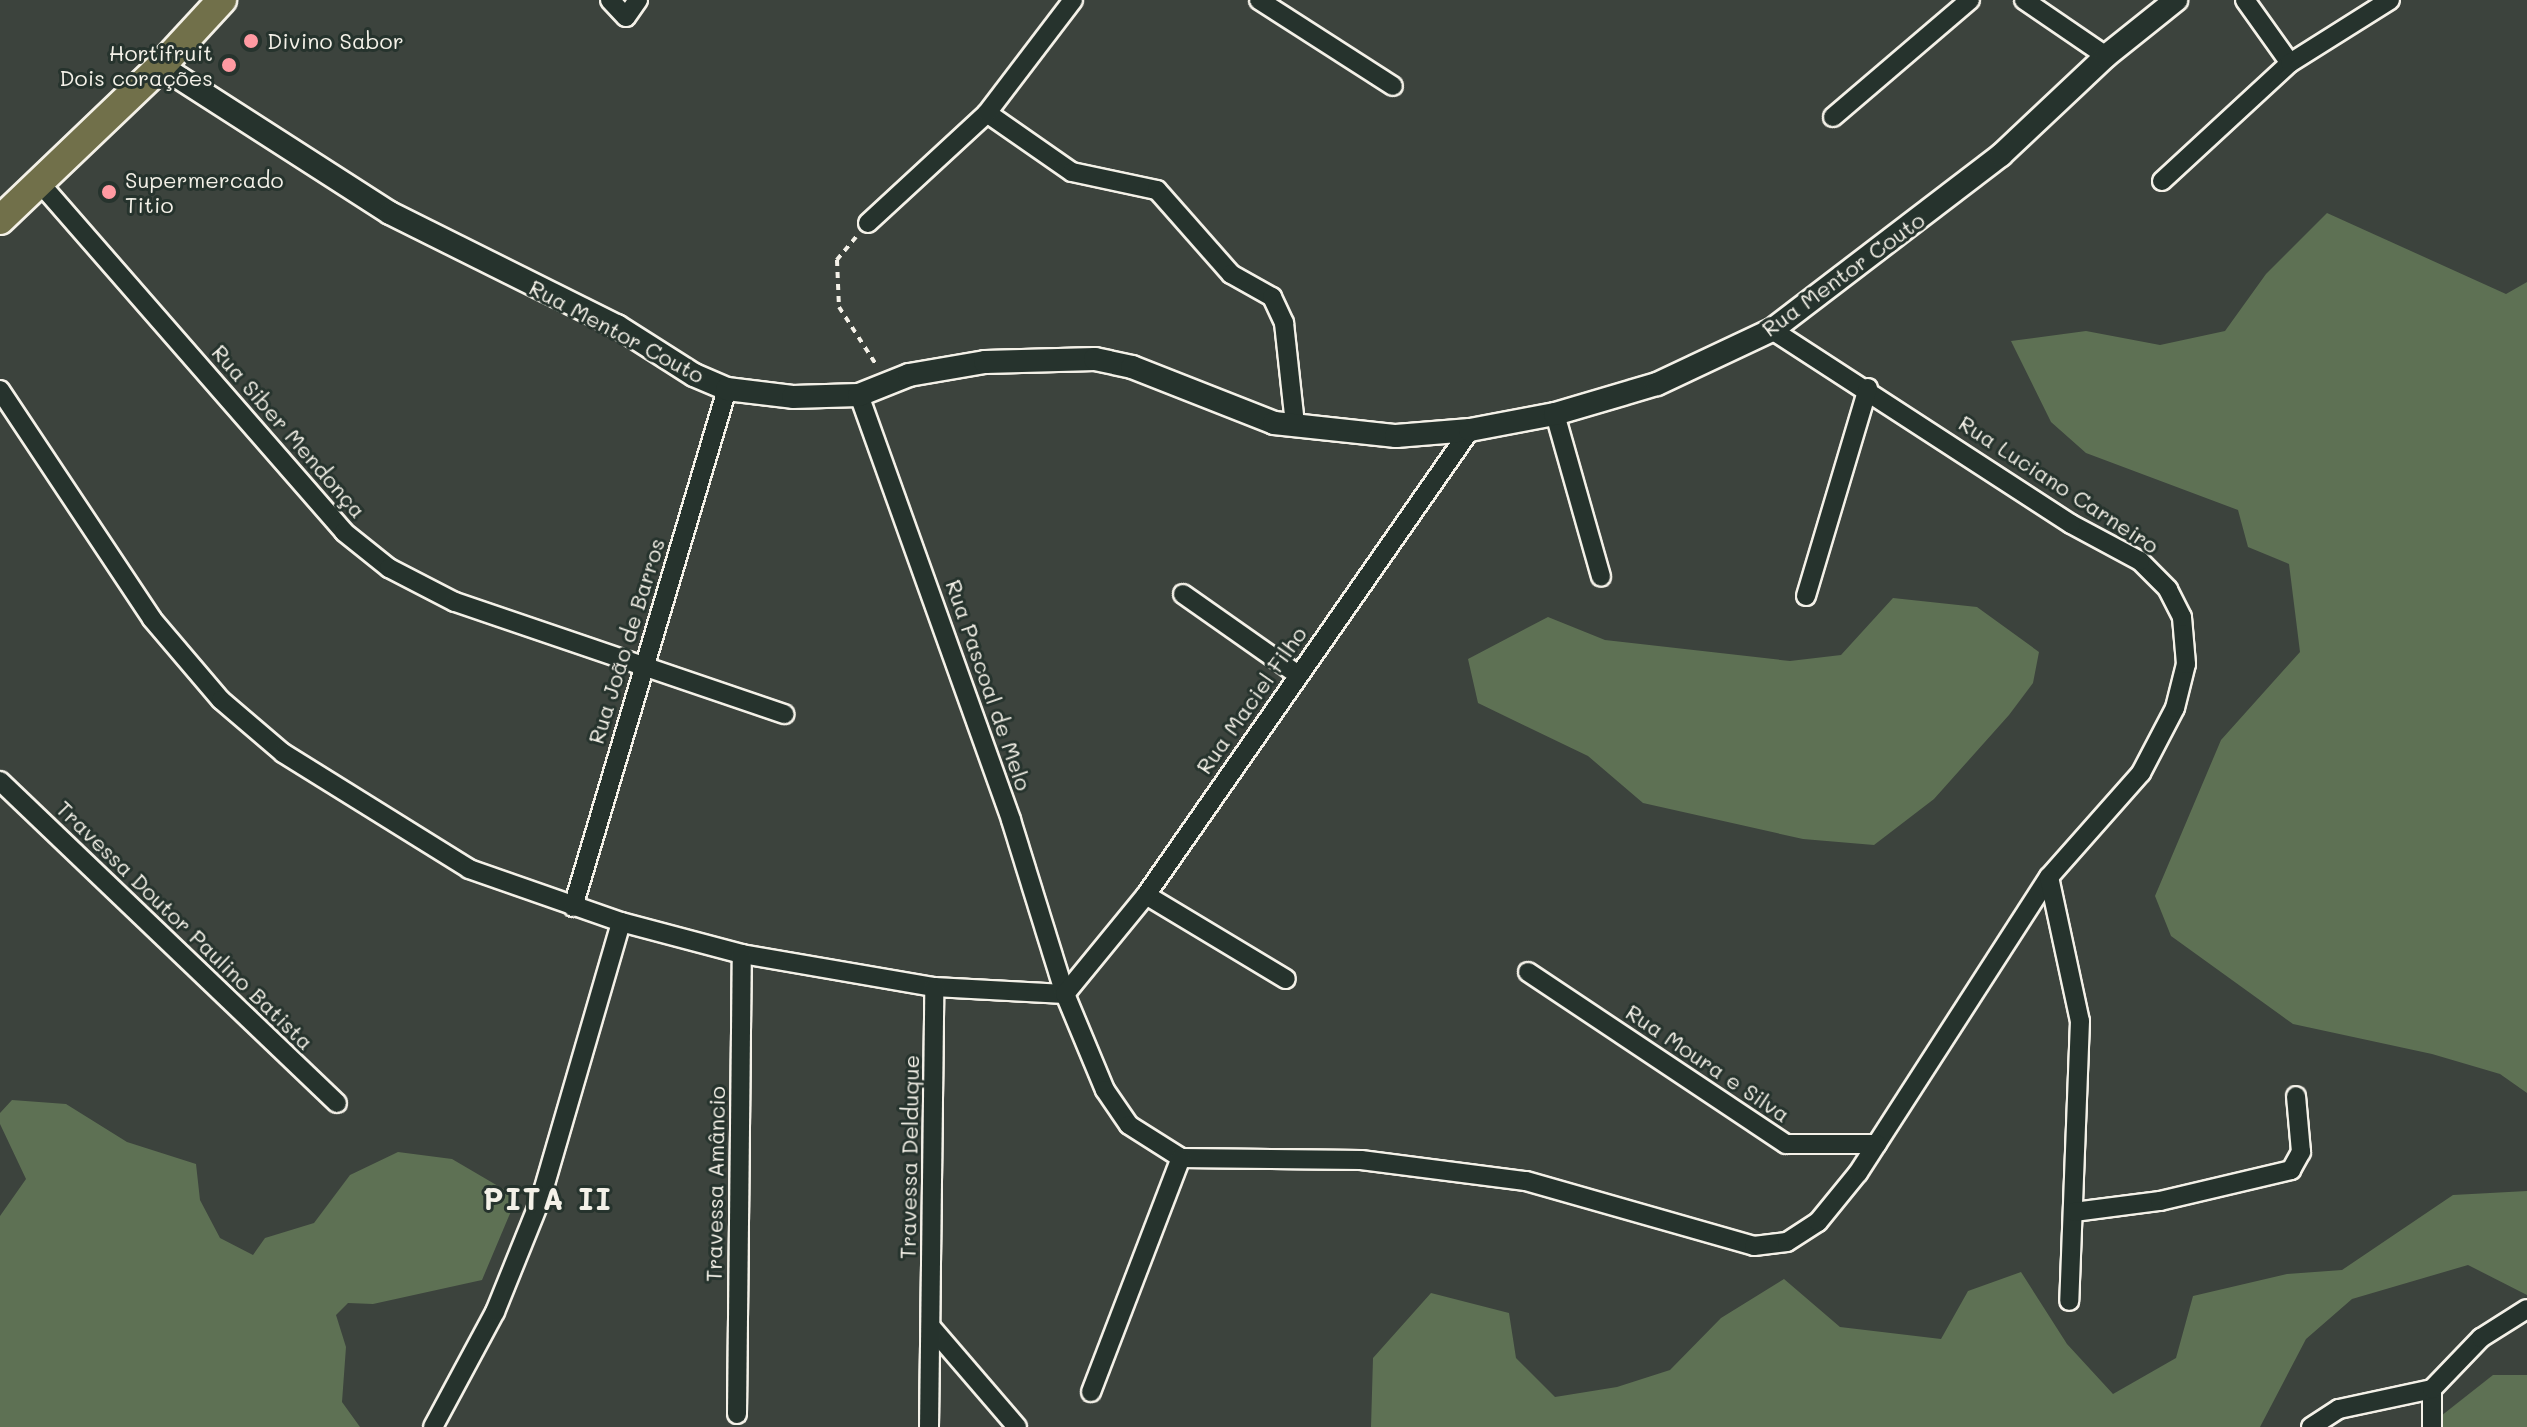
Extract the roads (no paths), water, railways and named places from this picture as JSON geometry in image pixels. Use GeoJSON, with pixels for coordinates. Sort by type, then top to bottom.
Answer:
{"type":"FeatureCollection","features":[{"type":"Feature","properties":{"kind":"main road"},"geometry":{"type":"LineString","coordinates":[[0,220],[161,66],[222,0]]}},
{"type":"Feature","properties":{"kind":"street"},"geometry":{"type":"LineString","coordinates":[[610,0],[626,17],[638,0]]}},
{"type":"Feature","properties":{"kind":"street"},"geometry":{"type":"LineString","coordinates":[[868,223],[987,113],[1073,0]]}},
{"type":"Feature","properties":{"kind":"street"},"geometry":{"type":"LineString","coordinates":[[1259,0],[1393,86]]}},
{"type":"Feature","properties":{"kind":"street"},"geometry":{"type":"LineString","coordinates":[[1833,117],[1970,0]]}},
{"type":"Feature","properties":{"kind":"street"},"geometry":{"type":"LineString","coordinates":[[2024,0],[2106,56]]}},
{"type":"Feature","properties":{"kind":"street","name":"Rua Mentor Couto"},"geometry":{"type":"LineString","coordinates":[[161,66],[390,213],[617,326],[694,375],[727,389],[793,397],[859,395],[909,375],[985,362],[1095,359],[1132,367],[1274,423],[1396,436],[1470,430],[1555,414],[1657,384],[1772,330],[2001,155],[2106,56],[2176,0]]}},
{"type":"Feature","properties":{"kind":"street"},"geometry":{"type":"LineString","coordinates":[[2245,0],[2290,63]]}},
{"type":"Feature","properties":{"kind":"street"},"geometry":{"type":"LineString","coordinates":[[2162,181],[2290,63],[2390,0]]}},
{"type":"Feature","properties":{"kind":"street"},"geometry":{"type":"LineString","coordinates":[[987,113],[1072,172],[1157,190],[1231,274],[1272,297],[1284,323],[1295,424]]}},
{"type":"Feature","properties":{"kind":"street","name":"Rua Siber Mendonça"},"geometry":{"type":"LineString","coordinates":[[39,182],[344,532],[416,585],[784,714]]}},
{"type":"Feature","properties":{"kind":"street","name":"Rua Luciano Carneiro"},"geometry":{"type":"LineString","coordinates":[[1181,1158],[1361,1160],[1526,1181],[1754,1246],[1787,1242],[1818,1222],[1877,1144],[1909,1086],[2049,877],[2141,773],[2175,708],[2186,664],[2182,617],[2168,589],[2140,561],[2071,524],[1868,388],[1772,330]]}},
{"type":"Feature","properties":{"kind":"street"},"geometry":{"type":"LineString","coordinates":[[1806,596],[1868,388]]}},
{"type":"Feature","properties":{"kind":"street","name":"Rua João de Barros"},"geometry":{"type":"LineString","coordinates":[[573,907],[727,389]]}},
{"type":"Feature","properties":{"kind":"street"},"geometry":{"type":"LineString","coordinates":[[0,390],[152,619],[221,700],[283,753],[469,869],[621,922],[742,954],[934,987],[1065,994]]}},
{"type":"Feature","properties":{"kind":"street","name":"Rua Pascoal de Melo"},"geometry":{"type":"LineString","coordinates":[[859,395],[1006,806],[1065,994],[1105,1090],[1129,1125],[1181,1158]]}},
{"type":"Feature","properties":{"kind":"street"},"geometry":{"type":"LineString","coordinates":[[1555,414],[1601,577]]}},
{"type":"Feature","properties":{"kind":"street","name":"Rua Maciel Filho"},"geometry":{"type":"LineString","coordinates":[[1065,994],[1146,895],[1297,674],[1470,430]]}},
{"type":"Feature","properties":{"kind":"street"},"geometry":{"type":"LineString","coordinates":[[1183,594],[1297,674]]}},
{"type":"Feature","properties":{"kind":"street","name":"Travessa Doutor Paulino Batista"},"geometry":{"type":"LineString","coordinates":[[0,783],[337,1103]]}},
{"type":"Feature","properties":{"kind":"street"},"geometry":{"type":"LineString","coordinates":[[2049,877],[2080,1021],[2069,1301]]}},
{"type":"Feature","properties":{"kind":"street"},"geometry":{"type":"LineString","coordinates":[[1146,895],[1286,979]]}},
{"type":"Feature","properties":{"kind":"street"},"geometry":{"type":"LineString","coordinates":[[433,1427],[495,1312],[541,1198],[621,922]]}},
{"type":"Feature","properties":{"kind":"street","name":"Travessa Amâncio"},"geometry":{"type":"LineString","coordinates":[[737,1414],[742,954]]}},
{"type":"Feature","properties":{"kind":"street","name":"Rua Moura e Silva"},"geometry":{"type":"LineString","coordinates":[[1528,972],[1786,1144],[1877,1144]]}},
{"type":"Feature","properties":{"kind":"street","name":"Travessa Delduque"},"geometry":{"type":"LineString","coordinates":[[929,1427],[934,987]]}},
{"type":"Feature","properties":{"kind":"street"},"geometry":{"type":"LineString","coordinates":[[2074,1212],[2160,1201],[2291,1170],[2301,1152],[2296,1096]]}},
{"type":"Feature","properties":{"kind":"street"},"geometry":{"type":"LineString","coordinates":[[1091,1392],[1181,1158]]}},
{"type":"Feature","properties":{"kind":"street"},"geometry":{"type":"LineString","coordinates":[[2311,1427],[2339,1409],[2432,1389],[2481,1338],[2527,1309]]}},
{"type":"Feature","properties":{"kind":"street"},"geometry":{"type":"LineString","coordinates":[[931,1327],[1017,1427]]}},
{"type":"Feature","properties":{"kind":"street"},"geometry":{"type":"LineString","coordinates":[[2432,1389],[2432,1427]]}},
{"type":"Feature","properties":{"kind":"place","name":"Divino Sabor"},"geometry":{"type":"Point","coordinates":[251,41]}},
{"type":"Feature","properties":{"kind":"place","name":"Hortifruit Dois corações"},"geometry":{"type":"Point","coordinates":[229,65]}},
{"type":"Feature","properties":{"kind":"place","name":"Supermercado Titio"},"geometry":{"type":"Point","coordinates":[109,192]}},
{"type":"Feature","properties":{"kind":"district","name":"PITA II"},"geometry":{"type":"Point","coordinates":[548,1198]}}]}
